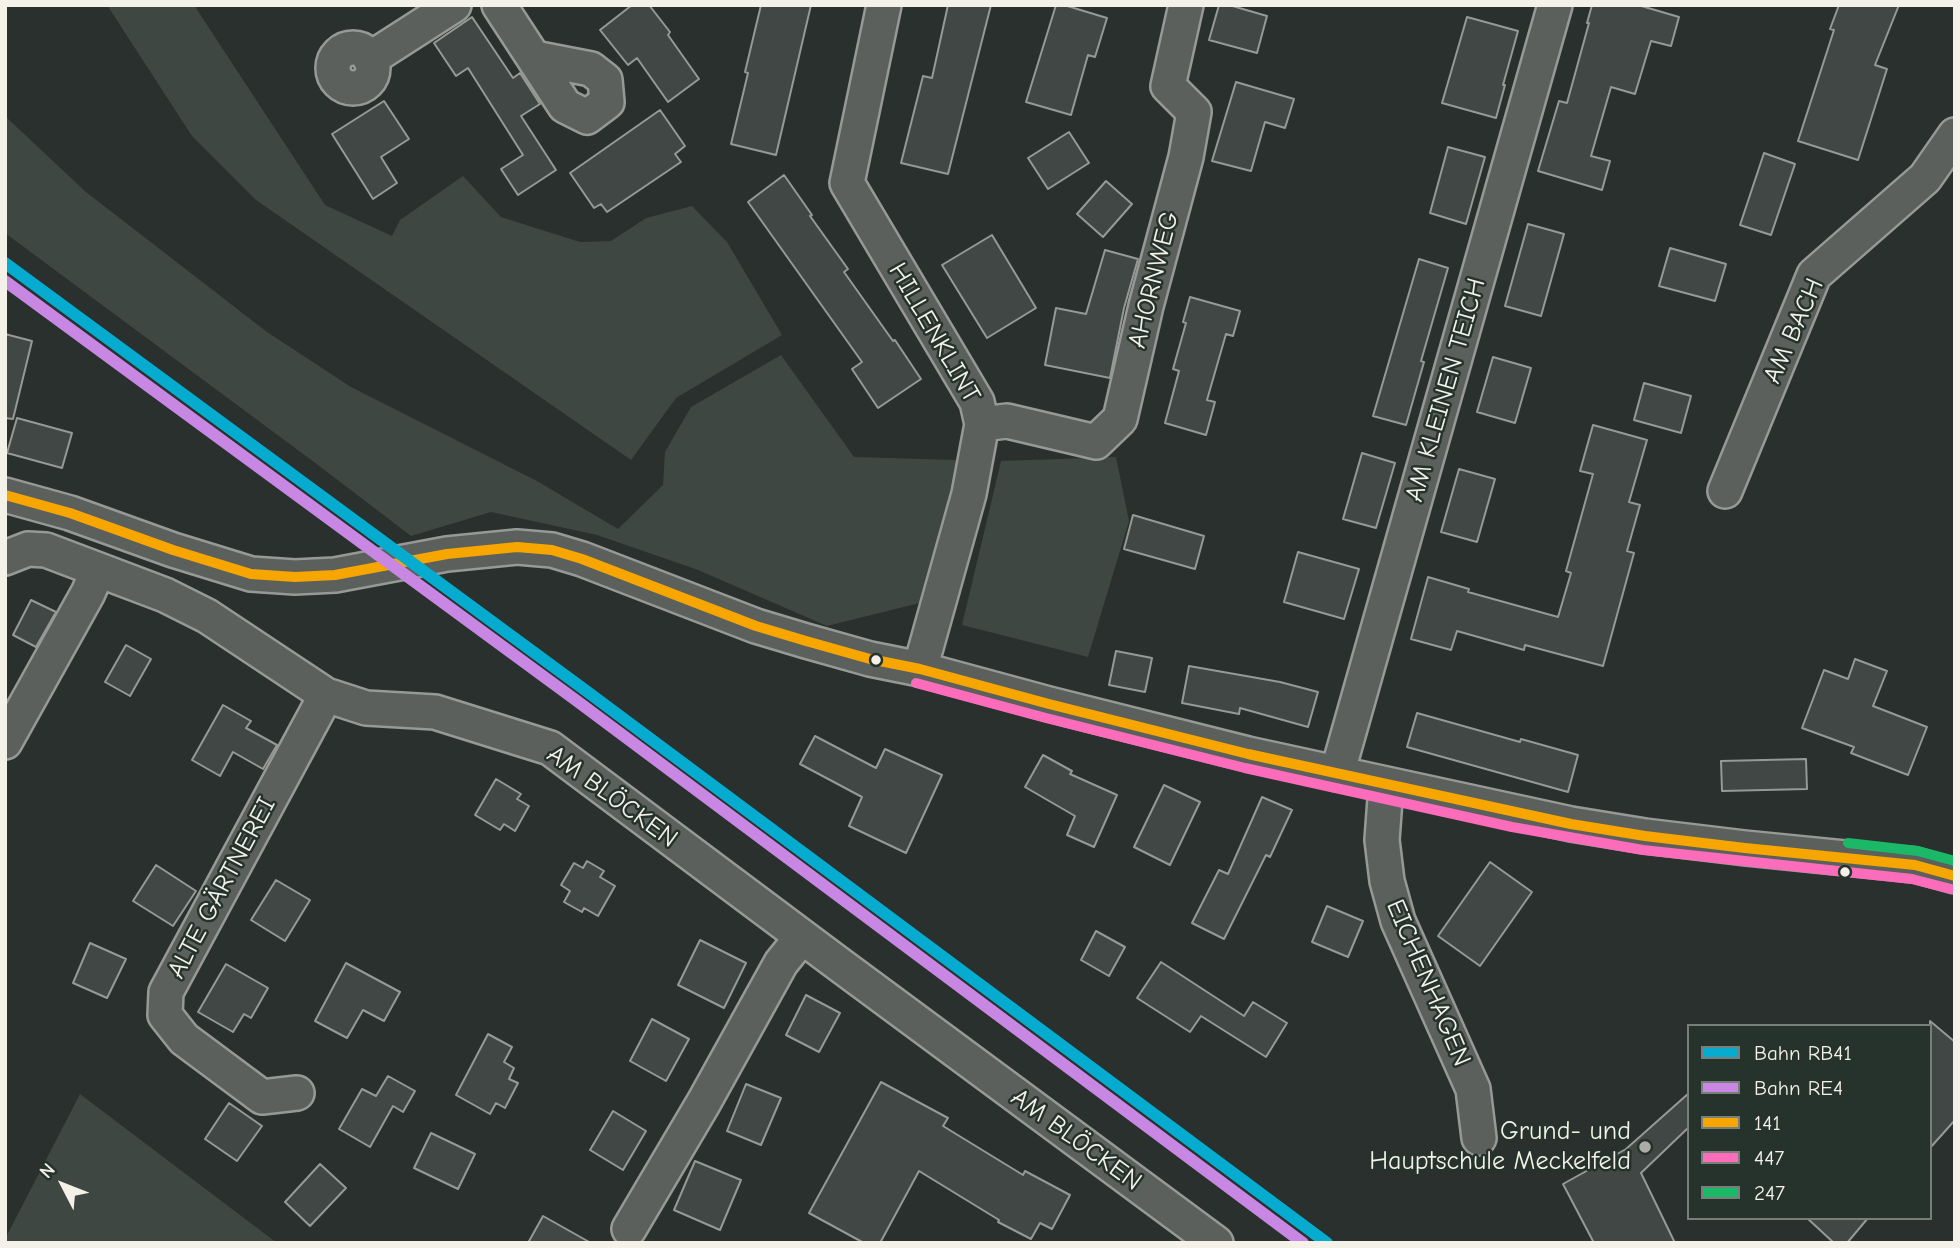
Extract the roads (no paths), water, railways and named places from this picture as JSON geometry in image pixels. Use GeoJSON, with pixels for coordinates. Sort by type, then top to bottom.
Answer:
{"type":"FeatureCollection","features":[{"type":"Feature","properties":{"kind":"street"},"geometry":{"type":"LineString","coordinates":[[370,59],[454,5]]}},
{"type":"Feature","properties":{"kind":"street"},"geometry":{"type":"LineString","coordinates":[[499,5],[534,58]]}},
{"type":"Feature","properties":{"kind":"street","name":"HILLENKLINT"},"geometry":{"type":"LineString","coordinates":[[884,5],[847,183],[977,402],[982,424],[969,494],[920,669]]}},
{"type":"Feature","properties":{"kind":"street","name":"AHORNWEG"},"geometry":{"type":"LineString","coordinates":[[982,424],[1007,421],[1096,442],[1120,419],[1146,306],[1186,157],[1194,112],[1168,86],[1186,5]]}},
{"type":"Feature","properties":{"kind":"street","name":"AM KLEINEN TEICH"},"geometry":{"type":"LineString","coordinates":[[1337,774],[1555,5]]}},
{"type":"Feature","properties":{"kind":"street","name":"AM BACH"},"geometry":{"type":"LineString","coordinates":[[1725,491],[1814,275],[1925,178],[1955,135]]}},
{"type":"Feature","properties":{"kind":"street"},"geometry":{"type":"LineString","coordinates":[[5,495],[70,513],[173,550],[251,574],[295,578],[335,575],[447,554],[517,547],[552,550],[756,626],[870,659],[920,669],[1248,754],[1571,824],[1645,836],[1915,865],[1955,876]]}},
{"type":"Feature","properties":{"kind":"street","name":"AM BLÖCKEN"},"geometry":{"type":"LineString","coordinates":[[5,558],[28,549],[46,550],[165,595],[207,616],[326,695],[366,708],[435,712],[550,748],[1216,1243]]}},
{"type":"Feature","properties":{"kind":"street"},"geometry":{"type":"LineString","coordinates":[[5,742],[88,593],[98,570]]}},
{"type":"Feature","properties":{"kind":"street","name":"ALTE GÄRTNEREI"},"geometry":{"type":"LineString","coordinates":[[297,1093],[262,1097],[184,1039],[165,1015],[166,992],[326,695]]}},
{"type":"Feature","properties":{"kind":"street","name":"EICHENHAGEN"},"geometry":{"type":"LineString","coordinates":[[1386,785],[1382,840],[1387,881],[1398,921],[1473,1088],[1479,1138]]}},
{"type":"Feature","properties":{"kind":"street"},"geometry":{"type":"LineString","coordinates":[[629,1229],[704,1102],[781,963],[802,937]]}},
{"type":"Feature","properties":{"kind":"rail line","name":"RB41"},"geometry":{"type":"LineString","coordinates":[[5,263],[585,690],[1327,1243]]}},
{"type":"Feature","properties":{"kind":"rail line","name":"RE4"},"geometry":{"type":"LineString","coordinates":[[5,281],[577,701],[1303,1243]]}},
{"type":"Feature","properties":{"kind":"place","name":"Grund- und Hauptschule Meckelfeld"},"geometry":{"type":"Point","coordinates":[1645,1147]}}]}
